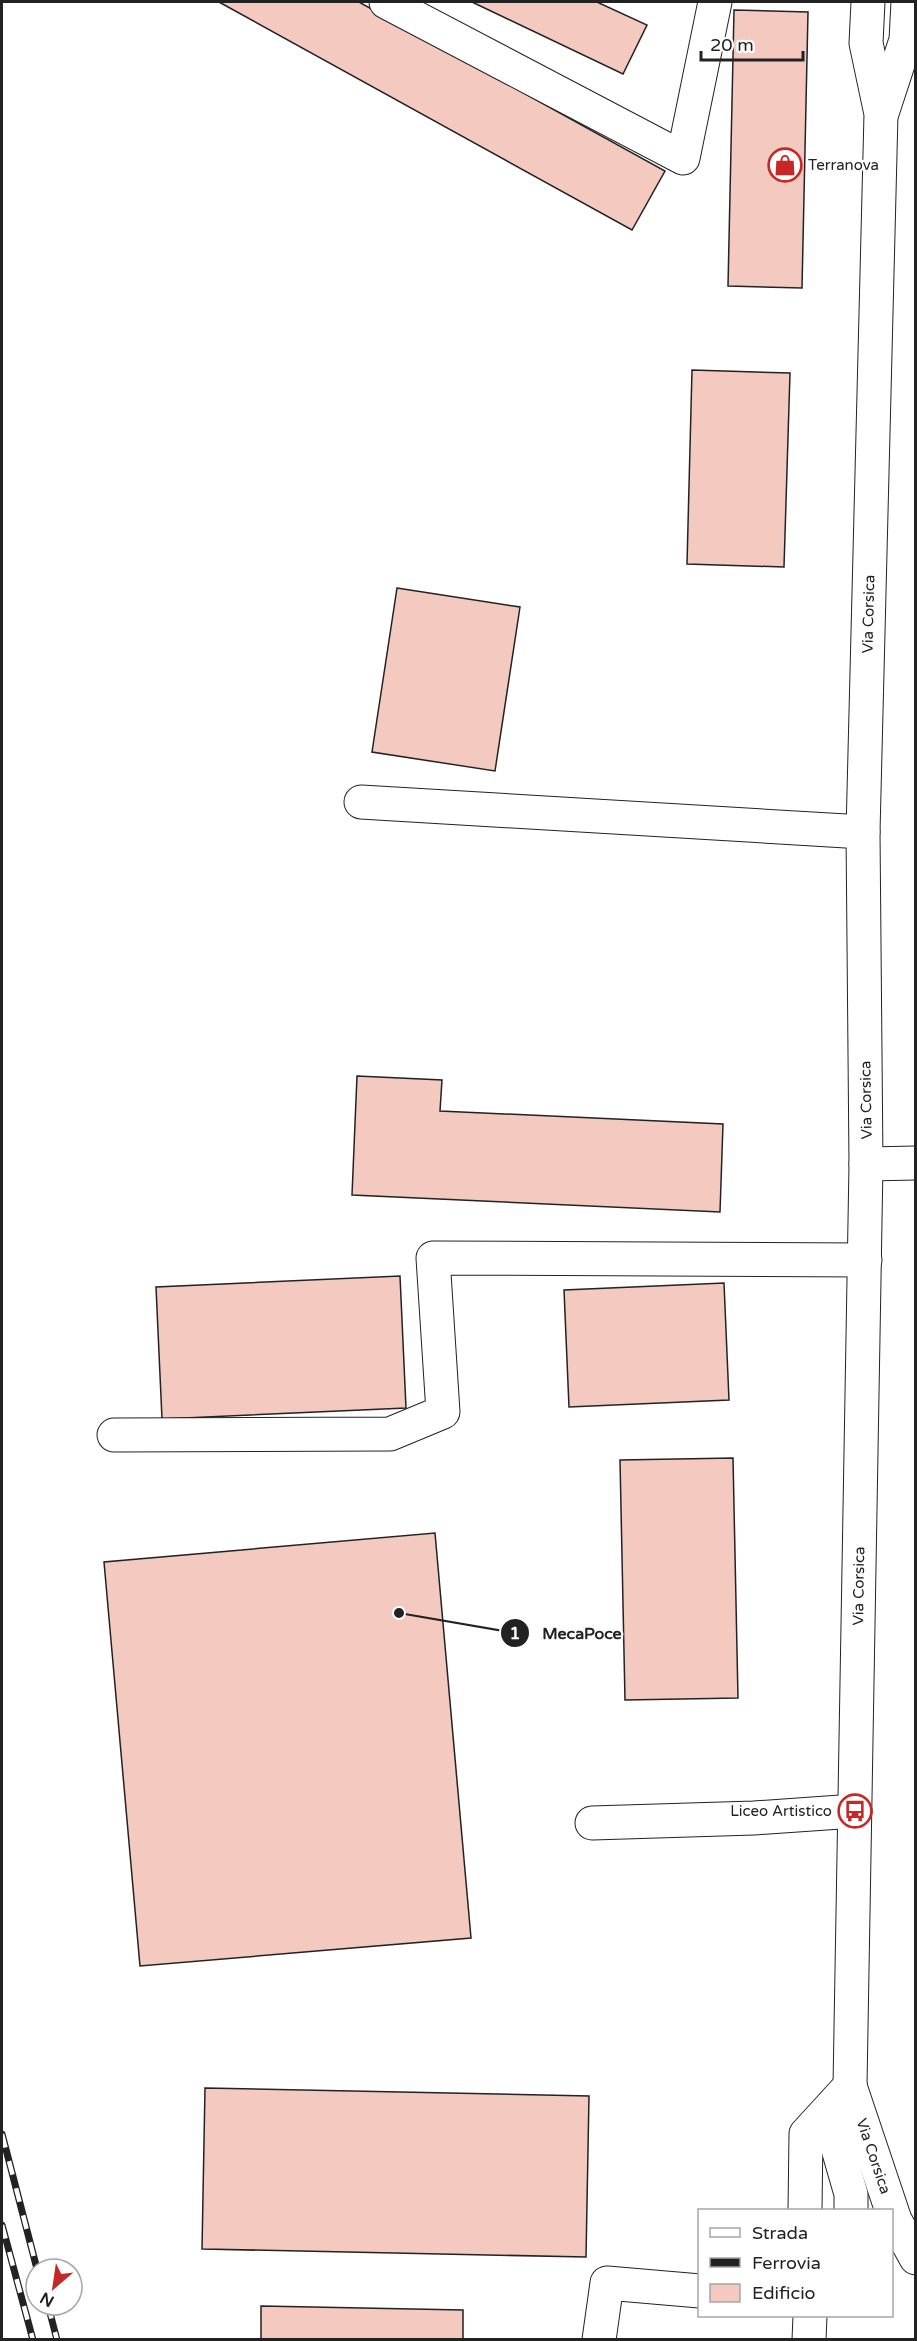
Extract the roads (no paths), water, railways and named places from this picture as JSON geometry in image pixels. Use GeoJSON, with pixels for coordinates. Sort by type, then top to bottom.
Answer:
{"type":"FeatureCollection","features":[{"type":"Feature","properties":{"kind":"main road"},"geometry":{"type":"LineString","coordinates":[[386,2],[683,158],[715,2]]}},
{"type":"Feature","properties":{"kind":"main road","name":"Via Corsica"},"geometry":{"type":"LineString","coordinates":[[851,2209],[851,2194],[836,2142],[850,2086],[865,1260],[863,831],[881,114],[866,43],[868,2]]}},
{"type":"Feature","properties":{"kind":"main road","name":"Via Corsica"},"geometry":{"type":"LineString","coordinates":[[881,114],[906,40],[908,2]]}},
{"type":"Feature","properties":{"kind":"main road"},"geometry":{"type":"LineString","coordinates":[[361,802],[863,831]]}},
{"type":"Feature","properties":{"kind":"main road"},"geometry":{"type":"LineString","coordinates":[[866,1164],[915,1163]]}},
{"type":"Feature","properties":{"kind":"main road"},"geometry":{"type":"LineString","coordinates":[[114,1435],[390,1434],[443,1412],[433,1258],[865,1260]]}},
{"type":"Feature","properties":{"kind":"main road"},"geometry":{"type":"LineString","coordinates":[[592,1822],[754,1818],[855,1811]]}},
{"type":"Feature","properties":{"kind":"main road"},"geometry":{"type":"LineString","coordinates":[[805,2209],[806,2134],[850,2086]]}},
{"type":"Feature","properties":{"kind":"main road","name":"Via Corsica"},"geometry":{"type":"LineString","coordinates":[[850,2086],[891,2209]]}},
{"type":"Feature","properties":{"kind":"main road","name":"Via Corsica"},"geometry":{"type":"LineString","coordinates":[[893,2214],[915,2258]]}},
{"type":"Feature","properties":{"kind":"main road","name":"Via Corsica"},"geometry":{"type":"LineString","coordinates":[[893,2253],[915,2258]]}},
{"type":"Feature","properties":{"kind":"main road"},"geometry":{"type":"LineString","coordinates":[[599,2340],[607,2283],[698,2291]]}},
{"type":"Feature","properties":{"kind":"main road"},"geometry":{"type":"LineString","coordinates":[[809,2340],[810,2317]]}},
{"type":"Feature","properties":{"kind":"railway"},"geometry":{"type":"LineString","coordinates":[[2,2134],[34,2257]]}},
{"type":"Feature","properties":{"kind":"railway"},"geometry":{"type":"LineString","coordinates":[[2,2225],[33,2340]]}},
{"type":"Feature","properties":{"kind":"railway"},"geometry":{"type":"LineString","coordinates":[[51,2317],[57,2340]]}},
{"type":"Feature","properties":{"kind":"place","name":"Terranova"},"geometry":{"type":"Point","coordinates":[785,165]}},
{"type":"Feature","properties":{"kind":"place","name":"MecaPoce"},"geometry":{"type":"Point","coordinates":[399,1613]}},
{"type":"Feature","properties":{"kind":"place","name":"Liceo Artistico"},"geometry":{"type":"Point","coordinates":[855,1811]}}]}
